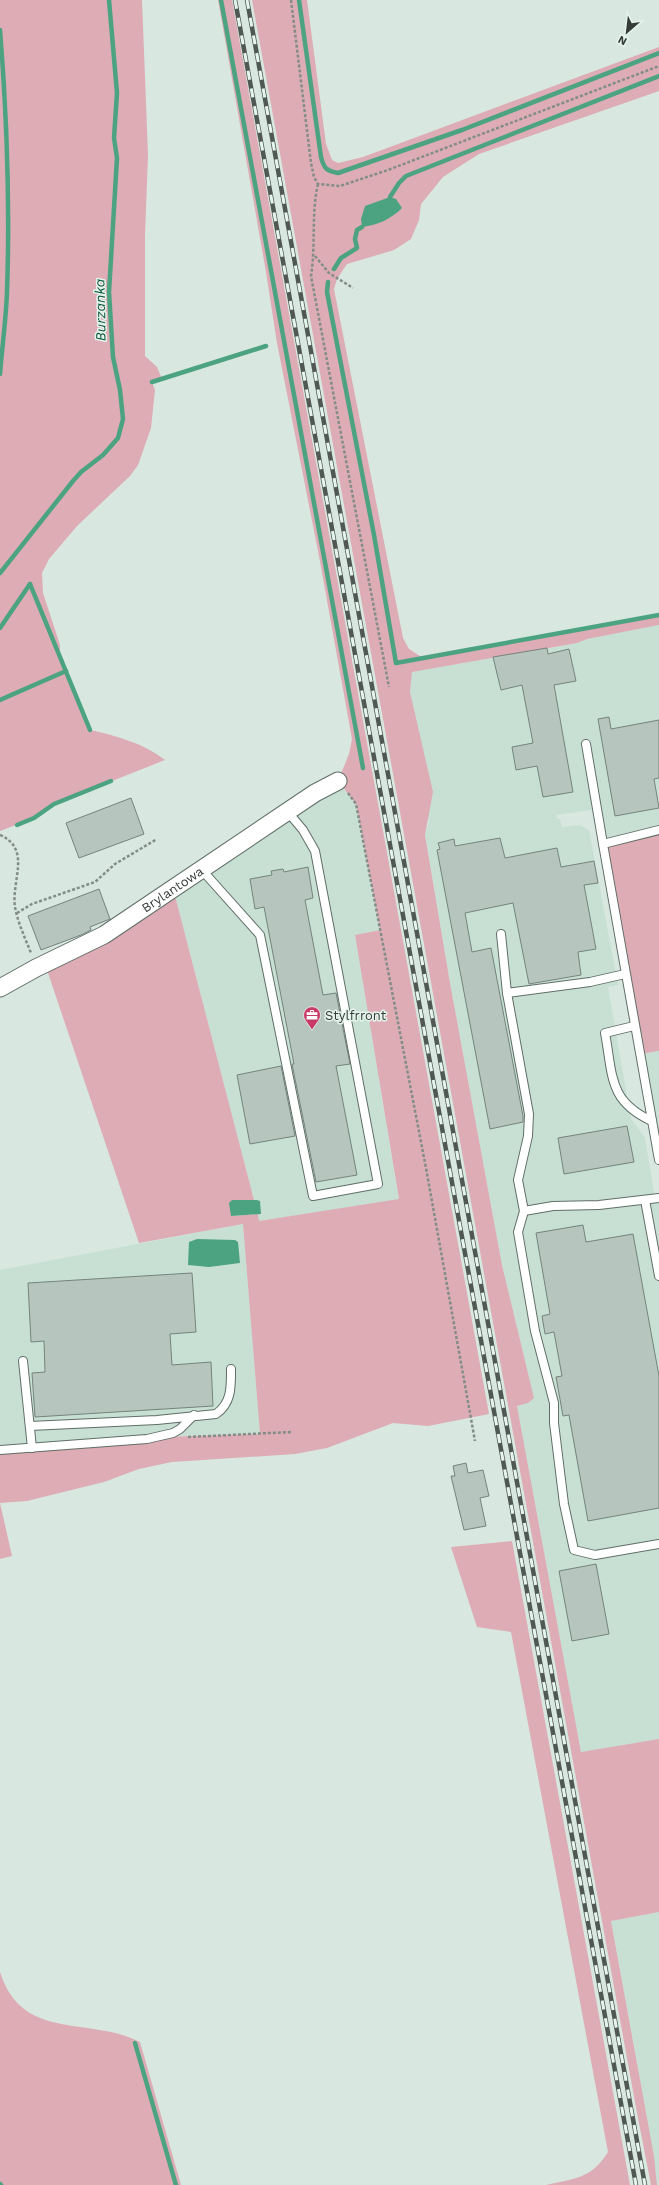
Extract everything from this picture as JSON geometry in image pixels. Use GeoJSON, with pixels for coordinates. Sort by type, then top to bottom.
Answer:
{"type":"FeatureCollection","features":[{"type":"Feature","properties":{"kind":"street","name":"Brylantowa"},"geometry":{"type":"LineString","coordinates":[[0,988],[36,968],[104,935],[287,811],[315,793],[338,781]]}},
{"type":"Feature","properties":{"kind":"lane"},"geometry":{"type":"LineString","coordinates":[[586,744],[634,1026],[659,1160]]}},
{"type":"Feature","properties":{"kind":"lane"},"geometry":{"type":"LineString","coordinates":[[201,869],[260,936],[313,1196],[378,1184],[315,851],[306,834],[287,811]]}},
{"type":"Feature","properties":{"kind":"lane"},"geometry":{"type":"LineString","coordinates":[[603,844],[659,830]]}},
{"type":"Feature","properties":{"kind":"lane"},"geometry":{"type":"LineString","coordinates":[[501,934],[507,993],[529,1114],[528,1136],[518,1180],[524,1211],[518,1232],[535,1331],[554,1403],[554,1423],[564,1504],[574,1550],[595,1555],[659,1544]]}},
{"type":"Feature","properties":{"kind":"lane"},"geometry":{"type":"LineString","coordinates":[[507,993],[590,982],[625,974]]}},
{"type":"Feature","properties":{"kind":"lane"},"geometry":{"type":"LineString","coordinates":[[634,1026],[605,1033],[608,1049],[618,1095],[630,1109],[652,1121]]}},
{"type":"Feature","properties":{"kind":"lane"},"geometry":{"type":"LineString","coordinates":[[524,1211],[553,1206],[599,1205],[659,1198]]}},
{"type":"Feature","properties":{"kind":"lane"},"geometry":{"type":"LineString","coordinates":[[645,1200],[659,1276]]}},
{"type":"Feature","properties":{"kind":"lane"},"geometry":{"type":"LineString","coordinates":[[23,1361],[32,1448]]}},
{"type":"Feature","properties":{"kind":"lane"},"geometry":{"type":"LineString","coordinates":[[30,1426],[157,1420],[216,1414],[224,1409],[231,1387],[231,1369]]}},
{"type":"Feature","properties":{"kind":"lane"},"geometry":{"type":"LineString","coordinates":[[0,1450],[113,1443],[161,1437],[180,1429],[194,1416]]}},
{"type":"Feature","properties":{"kind":"path"},"geometry":{"type":"LineString","coordinates":[[291,0],[311,163],[314,177],[318,184],[314,202],[314,255],[311,276],[388,687]]}},
{"type":"Feature","properties":{"kind":"path"},"geometry":{"type":"LineString","coordinates":[[318,184],[340,186],[388,170],[659,66]]}},
{"type":"Feature","properties":{"kind":"path"},"geometry":{"type":"LineString","coordinates":[[314,255],[328,273],[353,288]]}},
{"type":"Feature","properties":{"kind":"path"},"geometry":{"type":"LineString","coordinates":[[338,781],[356,804],[426,1168],[475,1440]]}},
{"type":"Feature","properties":{"kind":"path"},"geometry":{"type":"LineString","coordinates":[[0,835],[12,843],[18,855],[15,905],[36,968]]}},
{"type":"Feature","properties":{"kind":"path"},"geometry":{"type":"LineString","coordinates":[[17,913],[32,904],[95,882],[115,864],[157,839]]}},
{"type":"Feature","properties":{"kind":"path"},"geometry":{"type":"LineString","coordinates":[[161,1437],[291,1432]]}},
{"type":"Feature","properties":{"kind":"shaded area"},"geometry":{"type":"Polygon","coordinates":[[[0,0],[142,0],[148,155],[145,235],[145,356],[157,367],[162,379],[152,382],[155,390],[151,428],[138,465],[130,476],[77,526],[49,559],[42,573],[43,593],[60,645],[60,656],[90,730],[139,745],[165,760],[54,804],[34,818],[0,831],[0,0]]]}},
{"type":"Feature","properties":{"kind":"shaded area"},"geometry":{"type":"Polygon","coordinates":[[[218,0],[232,0],[489,1414],[428,1426],[393,1423],[327,1448],[295,1454],[172,1462],[139,1469],[104,1482],[27,1501],[0,1503],[0,1450],[161,1437],[260,1434],[243,1224],[139,1243],[45,964],[173,888],[254,1200],[232,1201],[231,1216],[258,1214],[259,1221],[399,1199],[355,935],[380,930],[356,804],[338,781],[349,754],[352,739],[319,556],[277,343],[218,0]]]}},
{"type":"Feature","properties":{"kind":"shaded area"},"geometry":{"type":"Polygon","coordinates":[[[252,0],[307,0],[326,144],[332,160],[338,163],[363,157],[659,47],[659,91],[479,154],[443,177],[421,204],[419,220],[411,239],[394,250],[347,264],[337,279],[334,289],[403,638],[409,649],[423,658],[659,615],[659,625],[587,639],[577,643],[412,672],[410,692],[433,792],[425,835],[450,983],[502,1265],[534,1398],[528,1403],[517,1406],[581,1752],[659,1739],[659,1912],[611,1921],[654,2156],[657,2185],[651,2185],[637,2113],[252,0]]]}},
{"type":"Feature","properties":{"kind":"shaded area"},"geometry":{"type":"Polygon","coordinates":[[[390,197],[396,199],[402,208],[384,221],[362,227],[361,219],[365,206],[390,197]]]}},
{"type":"Feature","properties":{"kind":"shaded area"},"geometry":{"type":"Polygon","coordinates":[[[659,625],[659,830],[603,844],[597,809],[556,815],[557,819],[560,819],[562,827],[580,825],[589,830],[618,985],[608,987],[631,1119],[645,1138],[655,1198],[659,1198],[659,1739],[581,1752],[517,1406],[534,1398],[502,1265],[450,983],[425,835],[429,822],[410,692],[412,672],[577,643],[587,639],[659,625]]]}},
{"type":"Feature","properties":{"kind":"shaded area"},"geometry":{"type":"Polygon","coordinates":[[[338,781],[356,804],[380,930],[355,935],[399,1200],[259,1221],[258,1214],[261,1214],[257,1200],[254,1200],[173,888],[338,781]]]}},
{"type":"Feature","properties":{"kind":"shaded area"},"geometry":{"type":"Polygon","coordinates":[[[659,830],[659,1051],[640,1054],[603,844],[659,830]]]}},
{"type":"Feature","properties":{"kind":"shaded area"},"geometry":{"type":"Polygon","coordinates":[[[659,1051],[659,1160],[640,1054],[659,1051]]]}},
{"type":"Feature","properties":{"kind":"shaded area"},"geometry":{"type":"Polygon","coordinates":[[[232,1200],[260,1201],[261,1214],[231,1216],[229,1203],[232,1200]]]}},
{"type":"Feature","properties":{"kind":"shaded area"},"geometry":{"type":"Polygon","coordinates":[[[243,1224],[260,1434],[161,1437],[0,1450],[0,1270],[243,1224]]]}},
{"type":"Feature","properties":{"kind":"shaded area"},"geometry":{"type":"Polygon","coordinates":[[[197,1239],[235,1240],[238,1242],[240,1263],[209,1267],[188,1265],[189,1242],[197,1239]]]}},
{"type":"Feature","properties":{"kind":"shaded area"},"geometry":{"type":"Polygon","coordinates":[[[0,1503],[12,1556],[0,1559],[0,1503]]]}},
{"type":"Feature","properties":{"kind":"shaded area"},"geometry":{"type":"Polygon","coordinates":[[[512,1541],[630,2185],[546,2185],[582,2176],[595,2168],[608,2152],[511,1632],[477,1627],[451,1547],[512,1541]]]}},
{"type":"Feature","properties":{"kind":"shaded area"},"geometry":{"type":"Polygon","coordinates":[[[659,1912],[659,2185],[657,2185],[654,2156],[611,1920],[659,1912]]]}},
{"type":"Feature","properties":{"kind":"shaded area"},"geometry":{"type":"Polygon","coordinates":[[[0,1972],[10,1994],[24,2009],[41,2018],[59,2024],[120,2034],[140,2042],[181,2185],[0,2185],[0,1972]]]}},
{"type":"Feature","properties":{"kind":"building"},"geometry":{"type":"Polygon","coordinates":[[[547,648],[548,654],[569,649],[576,681],[554,685],[573,792],[543,797],[537,766],[516,770],[512,747],[533,743],[522,685],[501,690],[493,657],[547,648]]]}},
{"type":"Feature","properties":{"kind":"building"},"geometry":{"type":"Polygon","coordinates":[[[609,717],[611,729],[659,720],[659,778],[654,779],[659,808],[615,816],[598,719],[609,717]]]}},
{"type":"Feature","properties":{"kind":"building"},"geometry":{"type":"Polygon","coordinates":[[[131,798],[144,834],[79,858],[66,823],[131,798]]]}},
{"type":"Feature","properties":{"kind":"building"},"geometry":{"type":"Polygon","coordinates":[[[500,838],[505,858],[557,848],[561,867],[594,861],[598,883],[584,885],[596,949],[578,952],[581,975],[529,984],[513,903],[465,913],[472,952],[491,948],[523,1116],[523,1122],[490,1129],[437,850],[440,849],[438,843],[454,839],[455,846],[500,838]]]}},
{"type":"Feature","properties":{"kind":"building"},"geometry":{"type":"Polygon","coordinates":[[[308,867],[313,898],[305,900],[323,995],[336,993],[350,1064],[336,1066],[357,1175],[316,1182],[292,1064],[294,1064],[264,907],[255,909],[250,879],[272,875],[271,871],[283,869],[284,872],[308,867]]]}},
{"type":"Feature","properties":{"kind":"building"},"geometry":{"type":"Polygon","coordinates":[[[99,889],[110,919],[90,927],[91,930],[81,935],[41,950],[28,916],[99,889]]]}},
{"type":"Feature","properties":{"kind":"building"},"geometry":{"type":"Polygon","coordinates":[[[281,1066],[295,1136],[250,1144],[237,1075],[281,1066]]]}},
{"type":"Feature","properties":{"kind":"building"},"geometry":{"type":"Polygon","coordinates":[[[627,1126],[634,1162],[564,1174],[558,1138],[627,1126]]]}},
{"type":"Feature","properties":{"kind":"building"},"geometry":{"type":"Polygon","coordinates":[[[583,1225],[586,1242],[633,1234],[659,1376],[659,1508],[588,1521],[569,1415],[563,1416],[556,1377],[562,1376],[554,1332],[545,1334],[542,1316],[550,1314],[536,1233],[583,1225]]]}},
{"type":"Feature","properties":{"kind":"building"},"geometry":{"type":"Polygon","coordinates":[[[192,1273],[196,1332],[170,1334],[172,1365],[211,1362],[213,1406],[35,1417],[32,1373],[45,1372],[44,1341],[31,1342],[28,1283],[192,1273]]]}},
{"type":"Feature","properties":{"kind":"building"},"geometry":{"type":"Polygon","coordinates":[[[466,1463],[468,1473],[483,1470],[489,1496],[480,1498],[486,1526],[464,1530],[451,1476],[455,1476],[453,1466],[466,1463]]]}},
{"type":"Feature","properties":{"kind":"building"},"geometry":{"type":"Polygon","coordinates":[[[596,1564],[609,1634],[572,1641],[559,1571],[596,1564]]]}},
{"type":"Feature","properties":{"kind":"waterway","name":"Burzanka"},"geometry":{"type":"LineString","coordinates":[[0,573],[73,481],[81,472],[103,455],[118,438],[123,419],[120,390],[113,357],[109,292],[117,158],[114,138],[117,93],[109,0]]}},
{"type":"Feature","properties":{"kind":"waterway"},"geometry":{"type":"LineString","coordinates":[[221,0],[363,768]]}},
{"type":"Feature","properties":{"kind":"waterway"},"geometry":{"type":"LineString","coordinates":[[299,0],[321,157],[326,169],[338,173],[462,130],[659,53]]}},
{"type":"Feature","properties":{"kind":"waterway"},"geometry":{"type":"LineString","coordinates":[[0,30],[8,193],[8,259],[0,374]]}},
{"type":"Feature","properties":{"kind":"waterway"},"geometry":{"type":"LineString","coordinates":[[390,197],[399,183],[406,176],[659,76]]}},
{"type":"Feature","properties":{"kind":"waterway"},"geometry":{"type":"LineString","coordinates":[[334,269],[341,258],[357,248],[355,239],[357,230],[362,227]]}},
{"type":"Feature","properties":{"kind":"waterway"},"geometry":{"type":"LineString","coordinates":[[328,282],[327,292],[374,535],[396,663],[659,615]]}},
{"type":"Feature","properties":{"kind":"waterway"},"geometry":{"type":"LineString","coordinates":[[152,382],[266,346]]}},
{"type":"Feature","properties":{"kind":"waterway"},"geometry":{"type":"LineString","coordinates":[[30,584],[90,730]]}},
{"type":"Feature","properties":{"kind":"waterway"},"geometry":{"type":"LineString","coordinates":[[0,628],[30,584]]}},
{"type":"Feature","properties":{"kind":"waterway"},"geometry":{"type":"LineString","coordinates":[[0,700],[66,671]]}},
{"type":"Feature","properties":{"kind":"waterway"},"geometry":{"type":"LineString","coordinates":[[17,825],[34,818],[54,804],[111,781]]}},
{"type":"Feature","properties":{"kind":"waterway"},"geometry":{"type":"LineString","coordinates":[[135,2043],[176,2185]]}},
{"type":"Feature","properties":{"kind":"railway"},"geometry":{"type":"LineString","coordinates":[[235,0],[636,2185]]}},
{"type":"Feature","properties":{"kind":"railway"},"geometry":{"type":"LineString","coordinates":[[247,0],[645,2185]]}},
{"type":"Feature","properties":{"kind":"place","name":"Stylfrront"},"geometry":{"type":"Point","coordinates":[312,1030]}}]}
